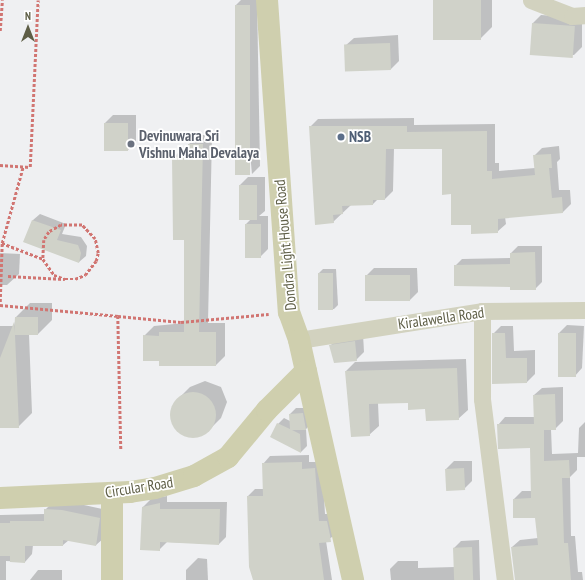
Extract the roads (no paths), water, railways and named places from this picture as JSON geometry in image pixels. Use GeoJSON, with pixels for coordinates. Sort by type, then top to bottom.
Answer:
{"type":"FeatureCollection","features":[{"type":"Feature","properties":{"kind":"main road","name":"Dondra Light House Road"},"geometry":{"type":"LineString","coordinates":[[271,0],[289,312],[299,340],[353,580]]}},
{"type":"Feature","properties":{"kind":"main road","name":"Circular Road"},"geometry":{"type":"LineString","coordinates":[[0,498],[112,493],[155,488],[175,483],[218,463],[243,442],[266,410],[306,371]]}},
{"type":"Feature","properties":{"kind":"main road"},"geometry":{"type":"LineString","coordinates":[[112,493],[112,580]]}},
{"type":"Feature","properties":{"kind":"street"},"geometry":{"type":"LineString","coordinates":[[531,0],[572,16],[585,14]]}},
{"type":"Feature","properties":{"kind":"street","name":"Kiralawella Road"},"geometry":{"type":"LineString","coordinates":[[299,340],[482,311],[585,310]]}},
{"type":"Feature","properties":{"kind":"street"},"geometry":{"type":"LineString","coordinates":[[482,311],[482,399],[505,580]]}},
{"type":"Feature","properties":{"kind":"place","name":"NSB"},"geometry":{"type":"Point","coordinates":[341,137]}},
{"type":"Feature","properties":{"kind":"place","name":"Devinuwara Sri Vishnu Maha Devalaya"},"geometry":{"type":"Point","coordinates":[131,144]}}]}
